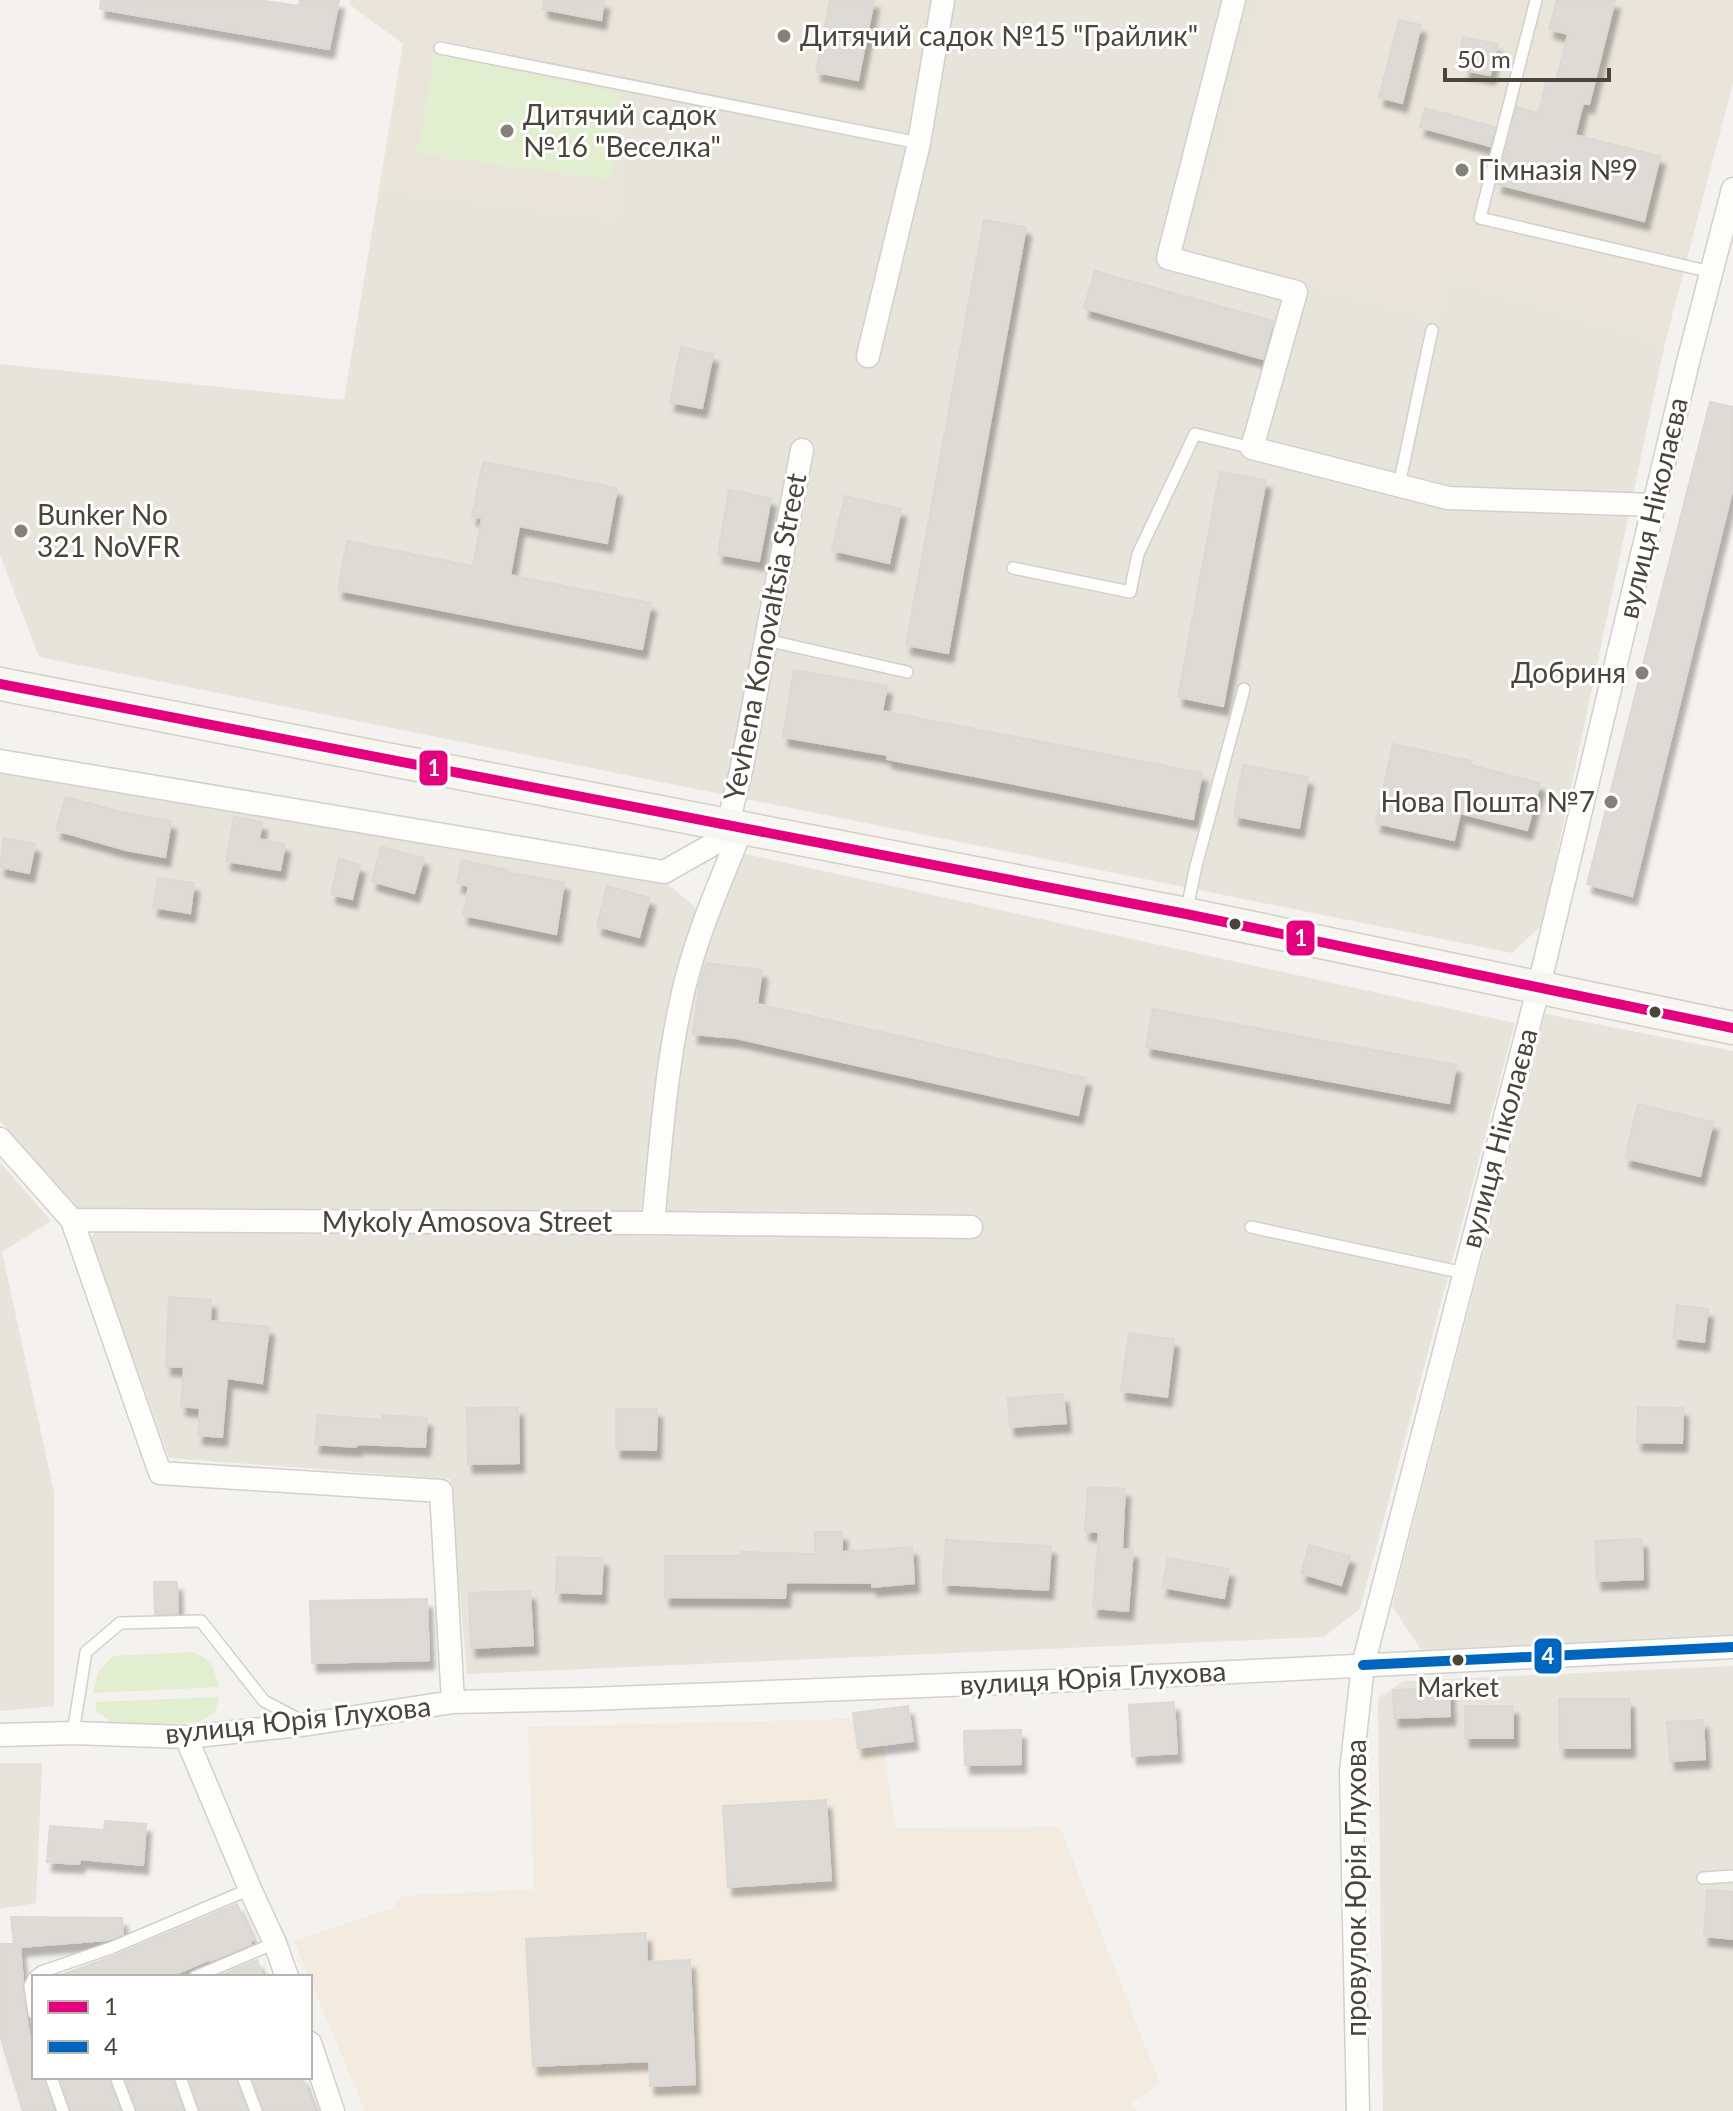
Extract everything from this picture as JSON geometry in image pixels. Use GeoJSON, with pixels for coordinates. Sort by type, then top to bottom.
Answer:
{"type":"FeatureCollection","features":[{"type":"Feature","properties":{"kind":"main road"},"geometry":{"type":"LineString","coordinates":[[0,684],[1186,914],[1733,1028]]}},
{"type":"Feature","properties":{"kind":"street"},"geometry":{"type":"LineString","coordinates":[[868,356],[919,143],[943,0]]}},
{"type":"Feature","properties":{"kind":"street"},"geometry":{"type":"LineString","coordinates":[[1234,0],[1168,258],[1296,292],[1252,448],[1448,498],[1654,505]]}},
{"type":"Feature","properties":{"kind":"street","name":"вулиця Ніколаєва"},"geometry":{"type":"LineString","coordinates":[[1363,1665],[1539,986],[1733,189]]}},
{"type":"Feature","properties":{"kind":"street","name":"Yevhena Konovaltsia Street"},"geometry":{"type":"LineString","coordinates":[[653,1223],[668,1075],[685,985],[735,826],[802,450]]}},
{"type":"Feature","properties":{"kind":"street"},"geometry":{"type":"LineString","coordinates":[[0,761],[664,872],[735,826]]}},
{"type":"Feature","properties":{"kind":"street"},"geometry":{"type":"LineString","coordinates":[[0,1139],[72,1220]]}},
{"type":"Feature","properties":{"kind":"street","name":"Mykoly Amosova Street"},"geometry":{"type":"LineString","coordinates":[[72,1220],[971,1227]]}},
{"type":"Feature","properties":{"kind":"street","name":"вулиця Юрія Глухова"},"geometry":{"type":"LineString","coordinates":[[72,1220],[160,1473],[441,1491],[453,1702]]}},
{"type":"Feature","properties":{"kind":"street","name":"вулиця Юрія Глухова"},"geometry":{"type":"LineString","coordinates":[[0,1735],[73,1733],[186,1737],[309,1724],[453,1702],[1053,1681],[1733,1647]]}},
{"type":"Feature","properties":{"kind":"street","name":"провулок Юрія Глухова"},"geometry":{"type":"LineString","coordinates":[[1358,2111],[1351,1772],[1363,1665]]}},
{"type":"Feature","properties":{"kind":"street"},"geometry":{"type":"LineString","coordinates":[[186,1737],[286,1975]]}},
{"type":"Feature","properties":{"kind":"street"},"geometry":{"type":"LineString","coordinates":[[312,2049],[333,2111]]}},
{"type":"Feature","properties":{"kind":"lane"},"geometry":{"type":"LineString","coordinates":[[1536,0],[1480,218],[1711,272]]}},
{"type":"Feature","properties":{"kind":"lane"},"geometry":{"type":"LineString","coordinates":[[440,48],[919,143]]}},
{"type":"Feature","properties":{"kind":"lane"},"geometry":{"type":"LineString","coordinates":[[1399,485],[1432,330]]}},
{"type":"Feature","properties":{"kind":"lane"},"geometry":{"type":"LineString","coordinates":[[1013,568],[1130,592],[1138,554],[1195,434],[1252,448]]}},
{"type":"Feature","properties":{"kind":"lane"},"geometry":{"type":"LineString","coordinates":[[766,640],[907,672]]}},
{"type":"Feature","properties":{"kind":"lane"},"geometry":{"type":"LineString","coordinates":[[1186,914],[1244,689]]}},
{"type":"Feature","properties":{"kind":"lane"},"geometry":{"type":"LineString","coordinates":[[1251,1227],[1464,1273]]}},
{"type":"Feature","properties":{"kind":"lane"},"geometry":{"type":"LineString","coordinates":[[73,1733],[86,1652],[120,1623],[201,1621],[264,1701],[309,1724]]}},
{"type":"Feature","properties":{"kind":"lane"},"geometry":{"type":"LineString","coordinates":[[1703,1878],[1733,1876]]}},
{"type":"Feature","properties":{"kind":"lane"},"geometry":{"type":"LineString","coordinates":[[37,1975],[111,1948],[250,1889]]}},
{"type":"Feature","properties":{"kind":"lane"},"geometry":{"type":"LineString","coordinates":[[203,1975],[275,1943]]}},
{"type":"Feature","properties":{"kind":"lane"},"geometry":{"type":"LineString","coordinates":[[52,2079],[63,2111]]}},
{"type":"Feature","properties":{"kind":"lane"},"geometry":{"type":"LineString","coordinates":[[117,2079],[129,2111]]}},
{"type":"Feature","properties":{"kind":"lane"},"geometry":{"type":"LineString","coordinates":[[181,2079],[192,2111]]}},
{"type":"Feature","properties":{"kind":"lane"},"geometry":{"type":"LineString","coordinates":[[244,2079],[256,2111]]}},
{"type":"Feature","properties":{"kind":"shaded area","name":"Дитячий садок №16 \"Веселка\""},"geometry":{"type":"Polygon","coordinates":[[[350,0],[935,0],[915,132],[631,73],[617,219],[379,189],[403,44],[349,4],[350,0]]]}},
{"type":"Feature","properties":{"kind":"shaded area"},"geometry":{"type":"Polygon","coordinates":[[[935,0],[1259,0],[1192,257],[1450,281],[1665,343],[1542,925],[1512,953],[39,657],[0,555],[0,364],[344,400],[379,189],[617,219],[631,73],[915,132],[935,0]]]}},
{"type":"Feature","properties":{"kind":"shaded area","name":"Гімназія №9"},"geometry":{"type":"Polygon","coordinates":[[[1259,0],[1733,0],[1733,83],[1665,343],[1450,281],[1440,321],[1191,258],[1259,0]]]}},
{"type":"Feature","properties":{"kind":"shaded area"},"geometry":{"type":"Polygon","coordinates":[[[0,771],[665,882],[697,909],[671,996],[641,1212],[78,1208],[0,1121],[0,771]]]}},
{"type":"Feature","properties":{"kind":"shaded area"},"geometry":{"type":"Polygon","coordinates":[[[741,853],[1515,1023],[1360,1609],[1324,1637],[467,1674],[450,1479],[169,1458],[90,1239],[96,1231],[660,1232],[667,1208],[680,1060],[698,960],[741,853]]]}},
{"type":"Feature","properties":{"kind":"shaded area"},"geometry":{"type":"Polygon","coordinates":[[[1545,1014],[1733,1051],[1733,1635],[1421,1650],[1392,1606],[1545,1014]]]}},
{"type":"Feature","properties":{"kind":"shaded area"},"geometry":{"type":"Polygon","coordinates":[[[0,1162],[51,1221],[2,1252],[54,1492],[54,1706],[0,1711],[0,1162]]]}},
{"type":"Feature","properties":{"kind":"shaded area"},"geometry":{"type":"Polygon","coordinates":[[[1733,1666],[1733,2111],[1383,2111],[1378,1698],[1404,1681],[1733,1666]]]}},
{"type":"Feature","properties":{"kind":"shaded area"},"geometry":{"type":"Polygon","coordinates":[[[879,1718],[896,1828],[1060,1827],[1160,2084],[1131,2102],[1137,2111],[365,2111],[312,1984],[312,1975],[308,1975],[294,1941],[392,1908],[402,1896],[534,1889],[528,1727],[879,1718]]]}},
{"type":"Feature","properties":{"kind":"shaded area"},"geometry":{"type":"Polygon","coordinates":[[[0,1763],[42,1763],[36,1903],[0,1909],[0,1763]]]}},
{"type":"Feature","properties":{"kind":"green space"},"geometry":{"type":"Polygon","coordinates":[[[435,54],[620,93],[612,180],[417,154],[435,54]]]}},
{"type":"Feature","properties":{"kind":"green space"},"geometry":{"type":"Polygon","coordinates":[[[192,1652],[211,1665],[219,1687],[93,1693],[98,1672],[113,1656],[192,1652]]]}},
{"type":"Feature","properties":{"kind":"green space"},"geometry":{"type":"Polygon","coordinates":[[[219,1697],[215,1713],[199,1722],[116,1726],[96,1710],[95,1702],[219,1697]]]}},
{"type":"Feature","properties":{"kind":"building"},"geometry":{"type":"Polygon","coordinates":[[[101,0],[259,0],[299,6],[300,0],[339,0],[329,49],[100,9],[101,0]]]}},
{"type":"Feature","properties":{"kind":"building"},"geometry":{"type":"Polygon","coordinates":[[[544,0],[604,0],[601,20],[543,9],[544,0]]]}},
{"type":"Feature","properties":{"kind":"building"},"geometry":{"type":"Polygon","coordinates":[[[830,0],[874,0],[858,80],[816,72],[830,0]]]}},
{"type":"Feature","properties":{"kind":"building"},"geometry":{"type":"Polygon","coordinates":[[[1557,0],[1615,0],[1589,104],[1583,103],[1575,135],[1660,156],[1644,221],[1497,184],[1517,107],[1539,113],[1547,79],[1556,81],[1568,34],[1549,29],[1557,0]]]}},
{"type":"Feature","properties":{"kind":"building"},"geometry":{"type":"Polygon","coordinates":[[[1399,20],[1421,25],[1402,103],[1379,97],[1399,20]]]}},
{"type":"Feature","properties":{"kind":"building"},"geometry":{"type":"Polygon","coordinates":[[[1463,37],[1497,44],[1490,75],[1464,70],[1467,57],[1460,55],[1463,37]]]}},
{"type":"Feature","properties":{"kind":"building"},"geometry":{"type":"Polygon","coordinates":[[[1425,108],[1495,127],[1490,146],[1420,127],[1425,108]]]}},
{"type":"Feature","properties":{"kind":"building"},"geometry":{"type":"Polygon","coordinates":[[[984,220],[1026,227],[948,653],[906,645],[984,220]]]}},
{"type":"Feature","properties":{"kind":"building"},"geometry":{"type":"Polygon","coordinates":[[[1095,271],[1273,321],[1263,359],[1084,308],[1095,271]]]}},
{"type":"Feature","properties":{"kind":"building"},"geometry":{"type":"Polygon","coordinates":[[[681,347],[713,354],[702,408],[670,402],[681,347]]]}},
{"type":"Feature","properties":{"kind":"building"},"geometry":{"type":"Polygon","coordinates":[[[1710,402],[1733,407],[1733,487],[1632,896],[1587,884],[1710,402]]]}},
{"type":"Feature","properties":{"kind":"building"},"geometry":{"type":"Polygon","coordinates":[[[483,462],[617,488],[607,543],[519,526],[510,575],[651,603],[642,649],[338,590],[347,541],[473,566],[482,518],[472,516],[483,462]]]}},
{"type":"Feature","properties":{"kind":"building"},"geometry":{"type":"Polygon","coordinates":[[[1220,472],[1266,480],[1223,706],[1178,697],[1220,472]]]}},
{"type":"Feature","properties":{"kind":"building"},"geometry":{"type":"Polygon","coordinates":[[[729,490],[771,498],[759,561],[718,554],[729,490]]]}},
{"type":"Feature","properties":{"kind":"building"},"geometry":{"type":"Polygon","coordinates":[[[845,496],[901,509],[889,563],[832,550],[845,496]]]}},
{"type":"Feature","properties":{"kind":"building"},"geometry":{"type":"Polygon","coordinates":[[[794,670],[887,686],[882,711],[1202,773],[1193,819],[887,759],[888,755],[783,737],[794,670]]]}},
{"type":"Feature","properties":{"kind":"building"},"geometry":{"type":"Polygon","coordinates":[[[1393,744],[1471,761],[1470,765],[1540,783],[1527,830],[1460,813],[1454,840],[1376,823],[1393,744]]]}},
{"type":"Feature","properties":{"kind":"building"},"geometry":{"type":"Polygon","coordinates":[[[1243,765],[1308,777],[1299,828],[1234,816],[1243,765]]]}},
{"type":"Feature","properties":{"kind":"building"},"geometry":{"type":"Polygon","coordinates":[[[66,797],[171,821],[165,857],[126,850],[56,830],[66,797]]]}},
{"type":"Feature","properties":{"kind":"building"},"geometry":{"type":"Polygon","coordinates":[[[234,817],[262,822],[259,839],[285,844],[280,870],[226,861],[234,817]]]}},
{"type":"Feature","properties":{"kind":"building"},"geometry":{"type":"Polygon","coordinates":[[[4,838],[35,844],[29,873],[0,867],[4,838]]]}},
{"type":"Feature","properties":{"kind":"building"},"geometry":{"type":"Polygon","coordinates":[[[381,847],[424,858],[414,893],[372,881],[381,847]]]}},
{"type":"Feature","properties":{"kind":"building"},"geometry":{"type":"Polygon","coordinates":[[[339,859],[360,865],[352,899],[331,894],[339,859]]]}},
{"type":"Feature","properties":{"kind":"building"},"geometry":{"type":"Polygon","coordinates":[[[462,860],[506,872],[564,882],[556,934],[463,915],[469,886],[457,883],[462,860]]]}},
{"type":"Feature","properties":{"kind":"building"},"geometry":{"type":"Polygon","coordinates":[[[158,878],[194,883],[190,913],[153,907],[158,878]]]}},
{"type":"Feature","properties":{"kind":"building"},"geometry":{"type":"Polygon","coordinates":[[[607,886],[650,898],[639,937],[597,926],[607,886]]]}},
{"type":"Feature","properties":{"kind":"building"},"geometry":{"type":"Polygon","coordinates":[[[706,963],[762,970],[757,1004],[1086,1078],[1078,1115],[736,1038],[693,1034],[700,982],[706,963]]]}},
{"type":"Feature","properties":{"kind":"building"},"geometry":{"type":"Polygon","coordinates":[[[1153,1009],[1456,1065],[1449,1103],[1146,1047],[1153,1009]]]}},
{"type":"Feature","properties":{"kind":"building"},"geometry":{"type":"Polygon","coordinates":[[[1638,1104],[1713,1122],[1700,1176],[1625,1158],[1638,1104]]]}},
{"type":"Feature","properties":{"kind":"building"},"geometry":{"type":"Polygon","coordinates":[[[169,1297],[211,1300],[210,1321],[269,1327],[262,1383],[227,1378],[222,1437],[198,1435],[200,1408],[181,1406],[184,1367],[166,1366],[169,1297]]]}},
{"type":"Feature","properties":{"kind":"building"},"geometry":{"type":"Polygon","coordinates":[[[1677,1305],[1708,1309],[1704,1342],[1673,1338],[1677,1305]]]}},
{"type":"Feature","properties":{"kind":"building"},"geometry":{"type":"Polygon","coordinates":[[[1129,1333],[1174,1339],[1167,1397],[1121,1391],[1129,1333]]]}},
{"type":"Feature","properties":{"kind":"building"},"geometry":{"type":"Polygon","coordinates":[[[1063,1394],[1066,1423],[1010,1427],[1008,1398],[1063,1394]]]}},
{"type":"Feature","properties":{"kind":"building"},"geometry":{"type":"Polygon","coordinates":[[[518,1407],[519,1463],[468,1464],[467,1408],[518,1407]]]}},
{"type":"Feature","properties":{"kind":"building"},"geometry":{"type":"Polygon","coordinates":[[[1638,1407],[1683,1408],[1682,1443],[1637,1442],[1638,1407]]]}},
{"type":"Feature","properties":{"kind":"building"},"geometry":{"type":"Polygon","coordinates":[[[616,1409],[657,1409],[656,1450],[616,1449],[616,1409]]]}},
{"type":"Feature","properties":{"kind":"building"},"geometry":{"type":"Polygon","coordinates":[[[318,1415],[382,1420],[383,1415],[427,1418],[425,1447],[315,1444],[318,1415]]]}},
{"type":"Feature","properties":{"kind":"building"},"geometry":{"type":"Polygon","coordinates":[[[1088,1487],[1125,1489],[1122,1549],[1133,1550],[1128,1611],[1093,1608],[1099,1532],[1085,1531],[1088,1487]]]}},
{"type":"Feature","properties":{"kind":"building"},"geometry":{"type":"Polygon","coordinates":[[[815,1532],[842,1532],[842,1552],[912,1547],[914,1583],[872,1587],[872,1583],[786,1582],[785,1598],[665,1597],[665,1556],[741,1556],[741,1552],[815,1554],[815,1532]]]}},
{"type":"Feature","properties":{"kind":"building"},"geometry":{"type":"Polygon","coordinates":[[[1642,1539],[1643,1579],[1597,1581],[1595,1541],[1642,1539]]]}},
{"type":"Feature","properties":{"kind":"building"},"geometry":{"type":"Polygon","coordinates":[[[946,1540],[1051,1546],[1048,1590],[943,1584],[946,1540]]]}},
{"type":"Feature","properties":{"kind":"building"},"geometry":{"type":"Polygon","coordinates":[[[1309,1545],[1350,1556],[1341,1585],[1301,1573],[1309,1545]]]}},
{"type":"Feature","properties":{"kind":"building"},"geometry":{"type":"Polygon","coordinates":[[[557,1557],[603,1558],[601,1594],[556,1592],[557,1557]]]}},
{"type":"Feature","properties":{"kind":"building"},"geometry":{"type":"Polygon","coordinates":[[[1168,1558],[1229,1569],[1224,1598],[1162,1587],[1168,1558]]]}},
{"type":"Feature","properties":{"kind":"building"},"geometry":{"type":"Polygon","coordinates":[[[154,1582],[177,1582],[178,1613],[155,1614],[154,1582]]]}},
{"type":"Feature","properties":{"kind":"building"},"geometry":{"type":"Polygon","coordinates":[[[530,1591],[533,1645],[471,1648],[469,1593],[530,1591]]]}},
{"type":"Feature","properties":{"kind":"building"},"geometry":{"type":"Polygon","coordinates":[[[427,1599],[429,1660],[312,1663],[310,1601],[427,1599]]]}},
{"type":"Feature","properties":{"kind":"building"},"geometry":{"type":"Polygon","coordinates":[[[1449,1688],[1450,1716],[1394,1718],[1393,1690],[1449,1688]]]}},
{"type":"Feature","properties":{"kind":"building"},"geometry":{"type":"Polygon","coordinates":[[[1559,1699],[1629,1699],[1630,1748],[1560,1748],[1559,1699]]]}},
{"type":"Feature","properties":{"kind":"building"},"geometry":{"type":"Polygon","coordinates":[[[1174,1702],[1177,1753],[1132,1756],[1129,1705],[1174,1702]]]}},
{"type":"Feature","properties":{"kind":"building"},"geometry":{"type":"Polygon","coordinates":[[[908,1706],[913,1741],[858,1748],[853,1713],[908,1706]]]}},
{"type":"Feature","properties":{"kind":"building"},"geometry":{"type":"Polygon","coordinates":[[[1465,1706],[1513,1706],[1513,1738],[1465,1738],[1465,1706]]]}},
{"type":"Feature","properties":{"kind":"building"},"geometry":{"type":"Polygon","coordinates":[[[1703,1720],[1705,1759],[1670,1761],[1667,1722],[1703,1720]]]}},
{"type":"Feature","properties":{"kind":"building"},"geometry":{"type":"Polygon","coordinates":[[[1021,1730],[1021,1764],[965,1765],[964,1731],[1021,1730]]]}},
{"type":"Feature","properties":{"kind":"building"},"geometry":{"type":"Polygon","coordinates":[[[826,1800],[831,1880],[728,1887],[723,1806],[826,1800]]]}},
{"type":"Feature","properties":{"kind":"building"},"geometry":{"type":"Polygon","coordinates":[[[105,1821],[146,1824],[143,1865],[80,1859],[79,1864],[47,1862],[50,1826],[104,1830],[105,1821]]]}},
{"type":"Feature","properties":{"kind":"building"},"geometry":{"type":"Polygon","coordinates":[[[1707,1890],[1733,1892],[1733,1939],[1704,1936],[1707,1890]]]}},
{"type":"Feature","properties":{"kind":"building"},"geometry":{"type":"Polygon","coordinates":[[[237,1904],[253,1940],[251,1944],[174,1975],[62,1975],[237,1904]]]}},
{"type":"Feature","properties":{"kind":"building"},"geometry":{"type":"Polygon","coordinates":[[[11,1917],[122,1918],[123,1934],[107,1940],[20,1947],[22,1987],[32,2045],[32,2079],[44,2079],[54,2111],[23,2111],[1,2038],[0,1944],[14,1944],[11,1917]]]}},
{"type":"Feature","properties":{"kind":"building"},"geometry":{"type":"Polygon","coordinates":[[[646,1933],[647,1962],[690,1960],[695,2084],[650,2086],[649,2061],[533,2066],[526,1939],[646,1933]]]}},
{"type":"Feature","properties":{"kind":"building"},"geometry":{"type":"Polygon","coordinates":[[[257,1960],[262,1975],[222,1975],[257,1960]]]}},
{"type":"Feature","properties":{"kind":"building"},"geometry":{"type":"Polygon","coordinates":[[[61,2079],[109,2079],[120,2111],[71,2111],[61,2079]]]}},
{"type":"Feature","properties":{"kind":"building"},"geometry":{"type":"Polygon","coordinates":[[[126,2079],[173,2079],[183,2111],[137,2111],[126,2079]]]}},
{"type":"Feature","properties":{"kind":"building"},"geometry":{"type":"Polygon","coordinates":[[[190,2079],[236,2079],[247,2111],[200,2111],[190,2079]]]}},
{"type":"Feature","properties":{"kind":"building"},"geometry":{"type":"Polygon","coordinates":[[[253,2079],[303,2079],[315,2111],[264,2111],[253,2079]]]}},
{"type":"Feature","properties":{"kind":"transit line","name":"1"},"geometry":{"type":"LineString","coordinates":[[0,684],[1186,914],[1733,1028]]}},
{"type":"Feature","properties":{"kind":"transit line","name":"4"},"geometry":{"type":"LineString","coordinates":[[1363,1665],[1733,1647]]}},
{"type":"Feature","properties":{"kind":"place","name":"Дитячий садок №15 \"Грайлик\""},"geometry":{"type":"Point","coordinates":[784,36]}},
{"type":"Feature","properties":{"kind":"place","name":"Дитячий садок №16 \"Веселка\""},"geometry":{"type":"Point","coordinates":[507,131]}},
{"type":"Feature","properties":{"kind":"place","name":"Гімназія №9"},"geometry":{"type":"Point","coordinates":[1462,170]}},
{"type":"Feature","properties":{"kind":"place","name":"Bunker No 321 NoVFR"},"geometry":{"type":"Point","coordinates":[21,531]}},
{"type":"Feature","properties":{"kind":"place","name":"Добриня"},"geometry":{"type":"Point","coordinates":[1642,673]}},
{"type":"Feature","properties":{"kind":"place","name":"Нова Пошта №7"},"geometry":{"type":"Point","coordinates":[1611,802]}},
{"type":"Feature","properties":{"kind":"place","name":"Market"},"geometry":{"type":"Point","coordinates":[1458,1660]}}]}
